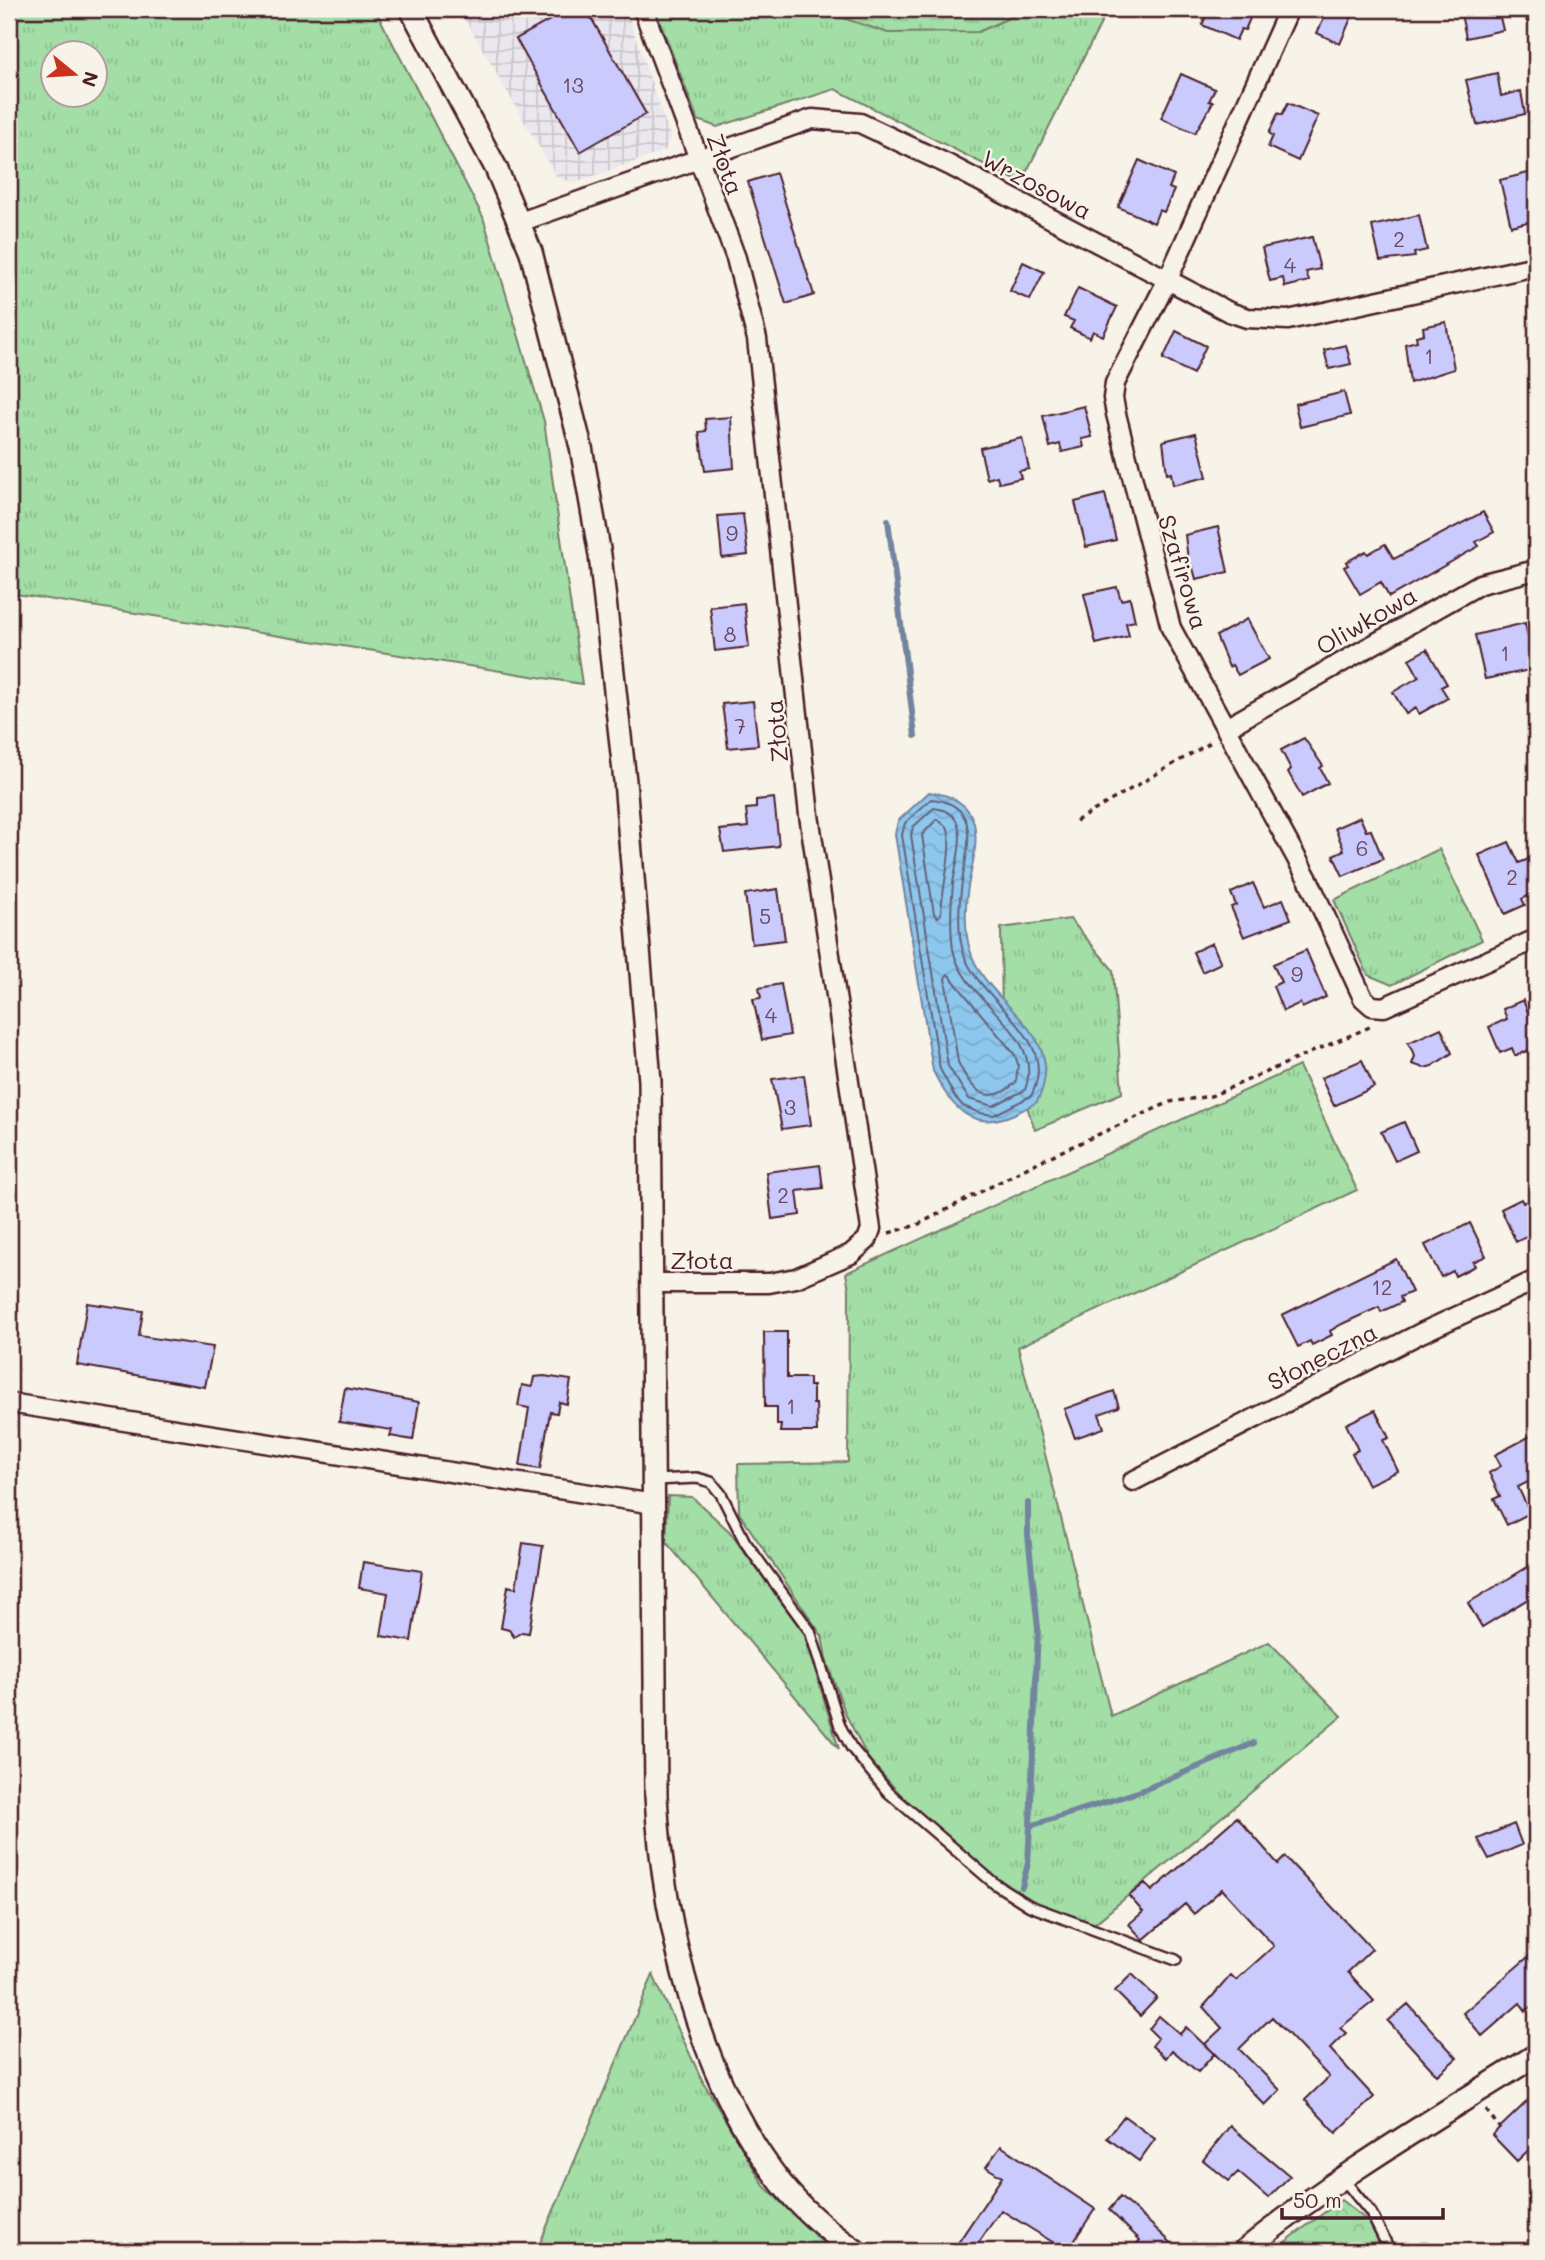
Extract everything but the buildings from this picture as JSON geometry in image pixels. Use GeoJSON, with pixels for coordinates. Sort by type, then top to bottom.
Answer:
{"type":"FeatureCollection","features":[{"type":"Feature","properties":{"kind":"street"},"geometry":{"type":"LineString","coordinates":[[411,9],[475,127],[520,222],[548,310],[581,447],[608,613],[650,1081],[656,1796],[665,1903],[677,1956],[724,2085],[757,2149],[803,2208],[856,2251]]}},
{"type":"Feature","properties":{"kind":"street","name":"Złota"},"geometry":{"type":"LineString","coordinates":[[643,9],[736,258],[759,352],[809,815],[870,1218],[867,1240],[851,1254],[796,1278],[769,1283],[653,1283]]}},
{"type":"Feature","properties":{"kind":"street","name":"Szafirowa"},"geometry":{"type":"LineString","coordinates":[[1289,9],[1167,281],[1122,368],[1113,398],[1171,628],[1222,733],[1309,881],[1363,998],[1372,1006],[1384,1007],[1536,939]]}},
{"type":"Feature","properties":{"kind":"street"},"geometry":{"type":"LineString","coordinates":[[1535,9],[1536,16]]}},
{"type":"Feature","properties":{"kind":"street","name":"Wrzosowa"},"geometry":{"type":"LineString","coordinates":[[520,222],[812,119],[860,123],[949,164],[1167,281],[1229,312],[1247,318],[1276,321],[1536,266]]}},
{"type":"Feature","properties":{"kind":"street","name":"Oliwkowa"},"geometry":{"type":"LineString","coordinates":[[1222,733],[1480,584],[1536,570]]}},
{"type":"Feature","properties":{"kind":"street","name":"Słoneczna"},"geometry":{"type":"LineString","coordinates":[[1133,1481],[1421,1334],[1536,1280]]}},
{"type":"Feature","properties":{"kind":"street"},"geometry":{"type":"LineString","coordinates":[[9,1403],[654,1504]]}},
{"type":"Feature","properties":{"kind":"street"},"geometry":{"type":"LineString","coordinates":[[1244,2251],[1279,2222],[1536,2056]]}},
{"type":"Feature","properties":{"kind":"lane"},"geometry":{"type":"LineString","coordinates":[[655,1480],[697,1478],[711,1482],[721,1494],[746,1542],[810,1631],[840,1726],[851,1747],[888,1792],[995,1884],[1030,1906],[1176,1960]]}},
{"type":"Feature","properties":{"kind":"lane"},"geometry":{"type":"LineString","coordinates":[[1344,2180],[1371,2213],[1390,2251]]}},
{"type":"Feature","properties":{"kind":"path"},"geometry":{"type":"LineString","coordinates":[[1076,821],[1222,733]]}},
{"type":"Feature","properties":{"kind":"path"},"geometry":{"type":"LineString","coordinates":[[867,1240],[917,1225],[1040,1161],[1170,1102],[1211,1096]]}},
{"type":"Feature","properties":{"kind":"path"},"geometry":{"type":"LineString","coordinates":[[1481,2104],[1500,2128]]}},
{"type":"Feature","properties":{"kind":"shaded area"},"geometry":{"type":"Polygon","coordinates":[[[459,9],[626,9],[670,136],[665,151],[573,183],[556,176],[459,9]]]}},
{"type":"Feature","properties":{"kind":"green space"},"geometry":{"type":"Polygon","coordinates":[[[9,9],[375,9],[483,217],[544,421],[582,684],[9,593],[9,9]]]}},
{"type":"Feature","properties":{"kind":"green space"},"geometry":{"type":"Polygon","coordinates":[[[655,9],[816,9],[978,32],[1028,9],[1108,9],[1021,183],[835,89],[717,127],[698,120],[655,9]]]}},
{"type":"Feature","properties":{"kind":"green space"},"geometry":{"type":"Polygon","coordinates":[[[816,9],[1028,9],[978,32],[888,33],[816,9]]]}},
{"type":"Feature","properties":{"kind":"green space"},"geometry":{"type":"Polygon","coordinates":[[[1439,849],[1482,940],[1392,985],[1368,975],[1334,900],[1439,849]]]}},
{"type":"Feature","properties":{"kind":"green space"},"geometry":{"type":"Polygon","coordinates":[[[1070,919],[1113,970],[1122,1093],[1035,1130],[1002,1033],[1001,928],[1070,919]]]}},
{"type":"Feature","properties":{"kind":"green space"},"geometry":{"type":"Polygon","coordinates":[[[1299,1066],[1357,1190],[1018,1347],[1111,1716],[1269,1642],[1342,1716],[1093,1925],[1018,1896],[913,1808],[869,1760],[846,1715],[826,1659],[822,1636],[739,1513],[738,1464],[848,1462],[849,1290],[846,1273],[1299,1066]]]}},
{"type":"Feature","properties":{"kind":"green space"},"geometry":{"type":"Polygon","coordinates":[[[668,1496],[692,1497],[729,1531],[804,1633],[839,1749],[666,1542],[668,1496]]]}},
{"type":"Feature","properties":{"kind":"green space"},"geometry":{"type":"Polygon","coordinates":[[[653,1975],[701,2078],[764,2186],[828,2248],[827,2251],[537,2250],[653,1975]]]}},
{"type":"Feature","properties":{"kind":"green space"},"geometry":{"type":"Polygon","coordinates":[[[1341,2200],[1379,2230],[1381,2251],[1273,2251],[1341,2200]]]}},
{"type":"Feature","properties":{"kind":"water"},"geometry":{"type":"Polygon","coordinates":[[[929,792],[947,796],[960,803],[969,812],[974,823],[975,850],[966,907],[970,950],[979,970],[1023,1021],[1044,1057],[1045,1078],[1037,1102],[1002,1118],[975,1119],[964,1113],[953,1103],[933,1071],[895,834],[898,821],[929,792]]]}},
{"type":"Feature","properties":{"kind":"waterway"},"geometry":{"type":"LineString","coordinates":[[888,520],[915,736]]}},
{"type":"Feature","properties":{"kind":"waterway"},"geometry":{"type":"LineString","coordinates":[[1022,1887],[1028,1863],[1038,1628],[1028,1535],[1028,1503]]}},
{"type":"Feature","properties":{"kind":"waterway"},"geometry":{"type":"LineString","coordinates":[[1030,1826],[1141,1791],[1254,1743]]}}]}
